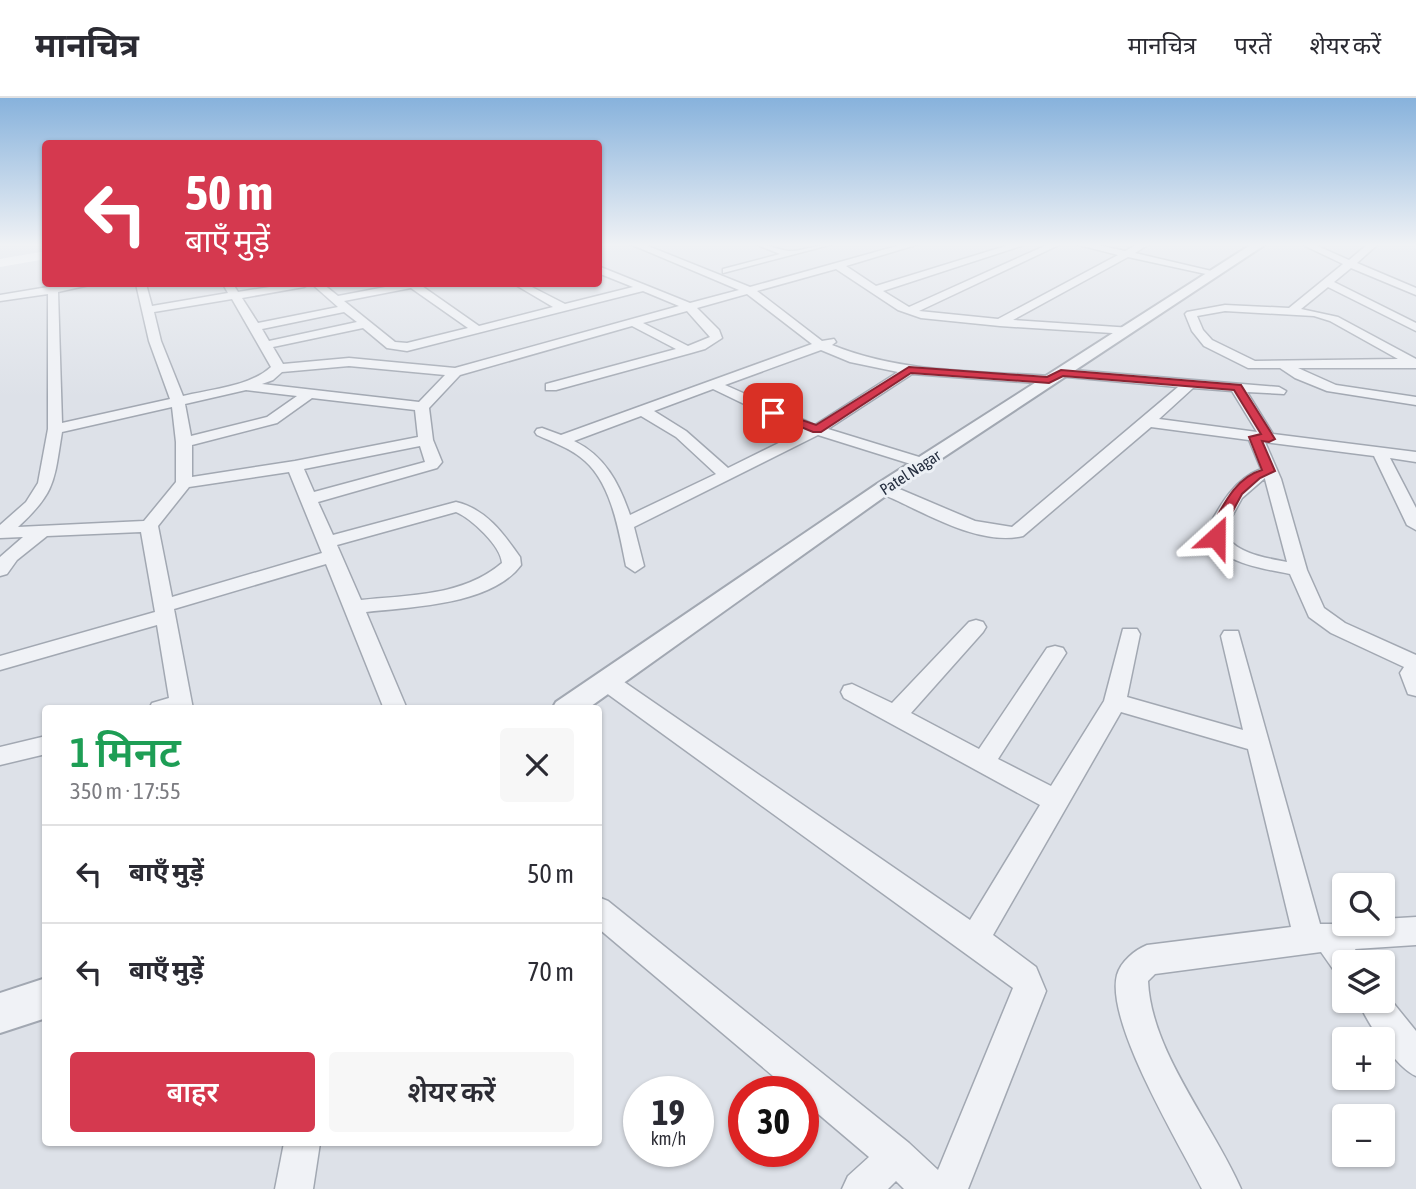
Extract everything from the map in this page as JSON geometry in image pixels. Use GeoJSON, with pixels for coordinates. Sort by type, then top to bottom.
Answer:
{"type":"FeatureCollection","features":[{"type":"Feature","properties":{"kind":"street"},"geometry":{"type":"LineString","coordinates":[[1,533],[42,492],[55,429],[53,295]]}},
{"type":"Feature","properties":{"kind":"street"},"geometry":{"type":"LineString","coordinates":[[1,533],[149,526],[184,483],[184,442],[178,402],[155,341],[144,295]]}},
{"type":"Feature","properties":{"kind":"street"},"geometry":{"type":"LineString","coordinates":[[148,310],[246,295]]}},
{"type":"Feature","properties":{"kind":"street"},"geometry":{"type":"LineString","coordinates":[[332,295],[391,345],[399,347],[417,346],[480,331],[617,295]]}},
{"type":"Feature","properties":{"kind":"street"},"geometry":{"type":"LineString","coordinates":[[337,299],[358,295]]}},
{"type":"Feature","properties":{"kind":"street"},"geometry":{"type":"LineString","coordinates":[[429,295],[480,331]]}},
{"type":"Feature","properties":{"kind":"street"},"geometry":{"type":"LineString","coordinates":[[539,295],[565,309]]}},
{"type":"Feature","properties":{"kind":"street"},"geometry":{"type":"LineString","coordinates":[[551,387],[687,350],[716,338],[715,333],[690,307],[660,295]]}},
{"type":"Feature","properties":{"kind":"street"},"geometry":{"type":"LineString","coordinates":[[55,429],[244,386],[268,377],[278,368],[349,362],[455,372],[728,295]]}},
{"type":"Feature","properties":{"kind":"street"},"geometry":{"type":"LineString","coordinates":[[755,295],[820,345],[854,359],[909,370],[1056,371],[1279,391]]}},
{"type":"Feature","properties":{"kind":"street"},"geometry":{"type":"LineString","coordinates":[[882,295],[909,312],[938,318],[1128,330]]}},
{"type":"Feature","properties":{"kind":"street"},"geometry":{"type":"LineString","coordinates":[[909,312],[946,295]]}},
{"type":"Feature","properties":{"kind":"street"},"geometry":{"type":"LineString","coordinates":[[1000,323],[1051,295]]}},
{"type":"Feature","properties":{"kind":"street","name":"Patel Nagar"},"geometry":{"type":"LineString","coordinates":[[572,705],[1056,371],[1128,330],[1181,295]]}},
{"type":"Feature","properties":{"kind":"street"},"geometry":{"type":"LineString","coordinates":[[1292,311],[1311,295]]}},
{"type":"Feature","properties":{"kind":"street"},"geometry":{"type":"LineString","coordinates":[[1351,295],[1416,328]]}},
{"type":"Feature","properties":{"kind":"street"},"geometry":{"type":"LineString","coordinates":[[235,297],[278,368]]}},
{"type":"Feature","properties":{"kind":"street"},"geometry":{"type":"LineString","coordinates":[[1164,306],[1195,313],[1225,308],[1315,313],[1334,319],[1415,364]]}},
{"type":"Feature","properties":{"kind":"street"},"geometry":{"type":"LineString","coordinates":[[254,327],[348,308]]}},
{"type":"Feature","properties":{"kind":"street"},"geometry":{"type":"LineString","coordinates":[[1195,313],[1191,314],[1192,320],[1208,343],[1253,365],[1415,364]]}},
{"type":"Feature","properties":{"kind":"street"},"geometry":{"type":"LineString","coordinates":[[632,322],[687,350]]}},
{"type":"Feature","properties":{"kind":"street"},"geometry":{"type":"LineString","coordinates":[[266,345],[366,324]]}},
{"type":"Feature","properties":{"kind":"street"},"geometry":{"type":"LineString","coordinates":[[822,330],[835,341],[871,353],[928,358]]}},
{"type":"Feature","properties":{"kind":"street"},"geometry":{"type":"LineString","coordinates":[[561,440],[835,341]]}},
{"type":"Feature","properties":{"kind":"street"},"geometry":{"type":"LineString","coordinates":[[1358,364],[1416,400]]}},
{"type":"Feature","properties":{"kind":"street"},"geometry":{"type":"LineString","coordinates":[[1285,366],[1304,380],[1327,388],[1416,400]]}},
{"type":"Feature","properties":{"kind":"street"},"geometry":{"type":"LineString","coordinates":[[626,524],[817,430],[909,370]]}},
{"type":"Feature","properties":{"kind":"street"},"geometry":{"type":"LineString","coordinates":[[422,407],[455,372]]}},
{"type":"Feature","properties":{"kind":"street"},"geometry":{"type":"LineString","coordinates":[[712,384],[781,417],[923,463]]}},
{"type":"Feature","properties":{"kind":"street"},"geometry":{"type":"LineString","coordinates":[[884,488],[986,531],[1005,535],[1017,532],[1189,384]]}},
{"type":"Feature","properties":{"kind":"street"},"geometry":{"type":"LineString","coordinates":[[244,386],[422,407]]}},
{"type":"Feature","properties":{"kind":"street"},"geometry":{"type":"LineString","coordinates":[[1237,388],[1262,438],[1298,570],[1305,592],[1316,612],[1325,621],[1416,665],[1410,673],[1416,688]]}},
{"type":"Feature","properties":{"kind":"street"},"geometry":{"type":"LineString","coordinates":[[184,442],[272,420],[307,395]]}},
{"type":"Feature","properties":{"kind":"street"},"geometry":{"type":"LineString","coordinates":[[309,499],[431,465],[434,461],[426,439],[422,407]]}},
{"type":"Feature","properties":{"kind":"street"},"geometry":{"type":"LineString","coordinates":[[642,410],[681,434],[728,476]]}},
{"type":"Feature","properties":{"kind":"street"},"geometry":{"type":"LineString","coordinates":[[1148,422],[1416,457]]}},
{"type":"Feature","properties":{"kind":"street"},"geometry":{"type":"LineString","coordinates":[[541,432],[561,440],[597,464],[626,524],[635,566]]}},
{"type":"Feature","properties":{"kind":"street"},"geometry":{"type":"LineString","coordinates":[[184,483],[295,466],[426,439]]}},
{"type":"Feature","properties":{"kind":"street"},"geometry":{"type":"LineString","coordinates":[[1379,451],[1416,525]]}},
{"type":"Feature","properties":{"kind":"street"},"geometry":{"type":"LineString","coordinates":[[295,466],[356,607],[394,705]]}},
{"type":"Feature","properties":{"kind":"street"},"geometry":{"type":"LineString","coordinates":[[1269,471],[1256,475],[1237,492],[1215,531],[1216,537],[1220,544],[1231,551],[1298,570]]}},
{"type":"Feature","properties":{"kind":"street"},"geometry":{"type":"LineString","coordinates":[[0,663],[164,611],[330,549],[456,506],[465,508],[478,517],[511,557],[512,565],[503,575],[482,584],[441,596],[356,607]]}},
{"type":"Feature","properties":{"kind":"street"},"geometry":{"type":"LineString","coordinates":[[149,526],[164,611],[174,705]]}},
{"type":"Feature","properties":{"kind":"street"},"geometry":{"type":"LineString","coordinates":[[0,570],[10,556],[41,531]]}},
{"type":"Feature","properties":{"kind":"street"},"geometry":{"type":"LineString","coordinates":[[895,715],[976,627]]}},
{"type":"Feature","properties":{"kind":"street"},"geometry":{"type":"LineString","coordinates":[[973,941],[1054,800],[1115,702],[1130,634]]}},
{"type":"Feature","properties":{"kind":"street"},"geometry":{"type":"LineString","coordinates":[[1231,636],[1258,743],[1318,938],[1332,950]]}},
{"type":"Feature","properties":{"kind":"street"},"geometry":{"type":"LineString","coordinates":[[983,762],[1055,653]]}},
{"type":"Feature","properties":{"kind":"street"},"geometry":{"type":"LineString","coordinates":[[606,681],[1025,978],[1030,991],[949,1189]]}},
{"type":"Feature","properties":{"kind":"street"},"geometry":{"type":"LineString","coordinates":[[852,692],[1054,800]]}},
{"type":"Feature","properties":{"kind":"street"},"geometry":{"type":"LineString","coordinates":[[1115,702],[1258,743]]}},
{"type":"Feature","properties":{"kind":"street"},"geometry":{"type":"LineString","coordinates":[[0,756],[42,746]]}},
{"type":"Feature","properties":{"kind":"street"},"geometry":{"type":"LineString","coordinates":[[602,913],[896,1156],[931,1189]]}},
{"type":"Feature","properties":{"kind":"street"},"geometry":{"type":"LineString","coordinates":[[1222,1189],[1145,1041],[1133,1005],[1132,976],[1147,960],[1318,938],[1416,931]]}},
{"type":"Feature","properties":{"kind":"street"},"geometry":{"type":"LineString","coordinates":[[0,1013],[42,999]]}},
{"type":"Feature","properties":{"kind":"street"},"geometry":{"type":"LineString","coordinates":[[1383,1013],[1416,1059]]}},
{"type":"Feature","properties":{"kind":"street"},"geometry":{"type":"LineString","coordinates":[[294,1189],[301,1146]]}},
{"type":"Feature","properties":{"kind":"street"},"geometry":{"type":"LineString","coordinates":[[861,1189],[896,1156]]}},
{"type":"Feature","properties":{"kind":"route"},"geometry":{"type":"LineString","coordinates":[[773,413],[817,430],[909,370],[1049,380],[1061,373],[1237,388],[1269,439],[1255,437],[1269,471],[1256,475],[1237,492],[1215,531],[1216,537]]}}]}
